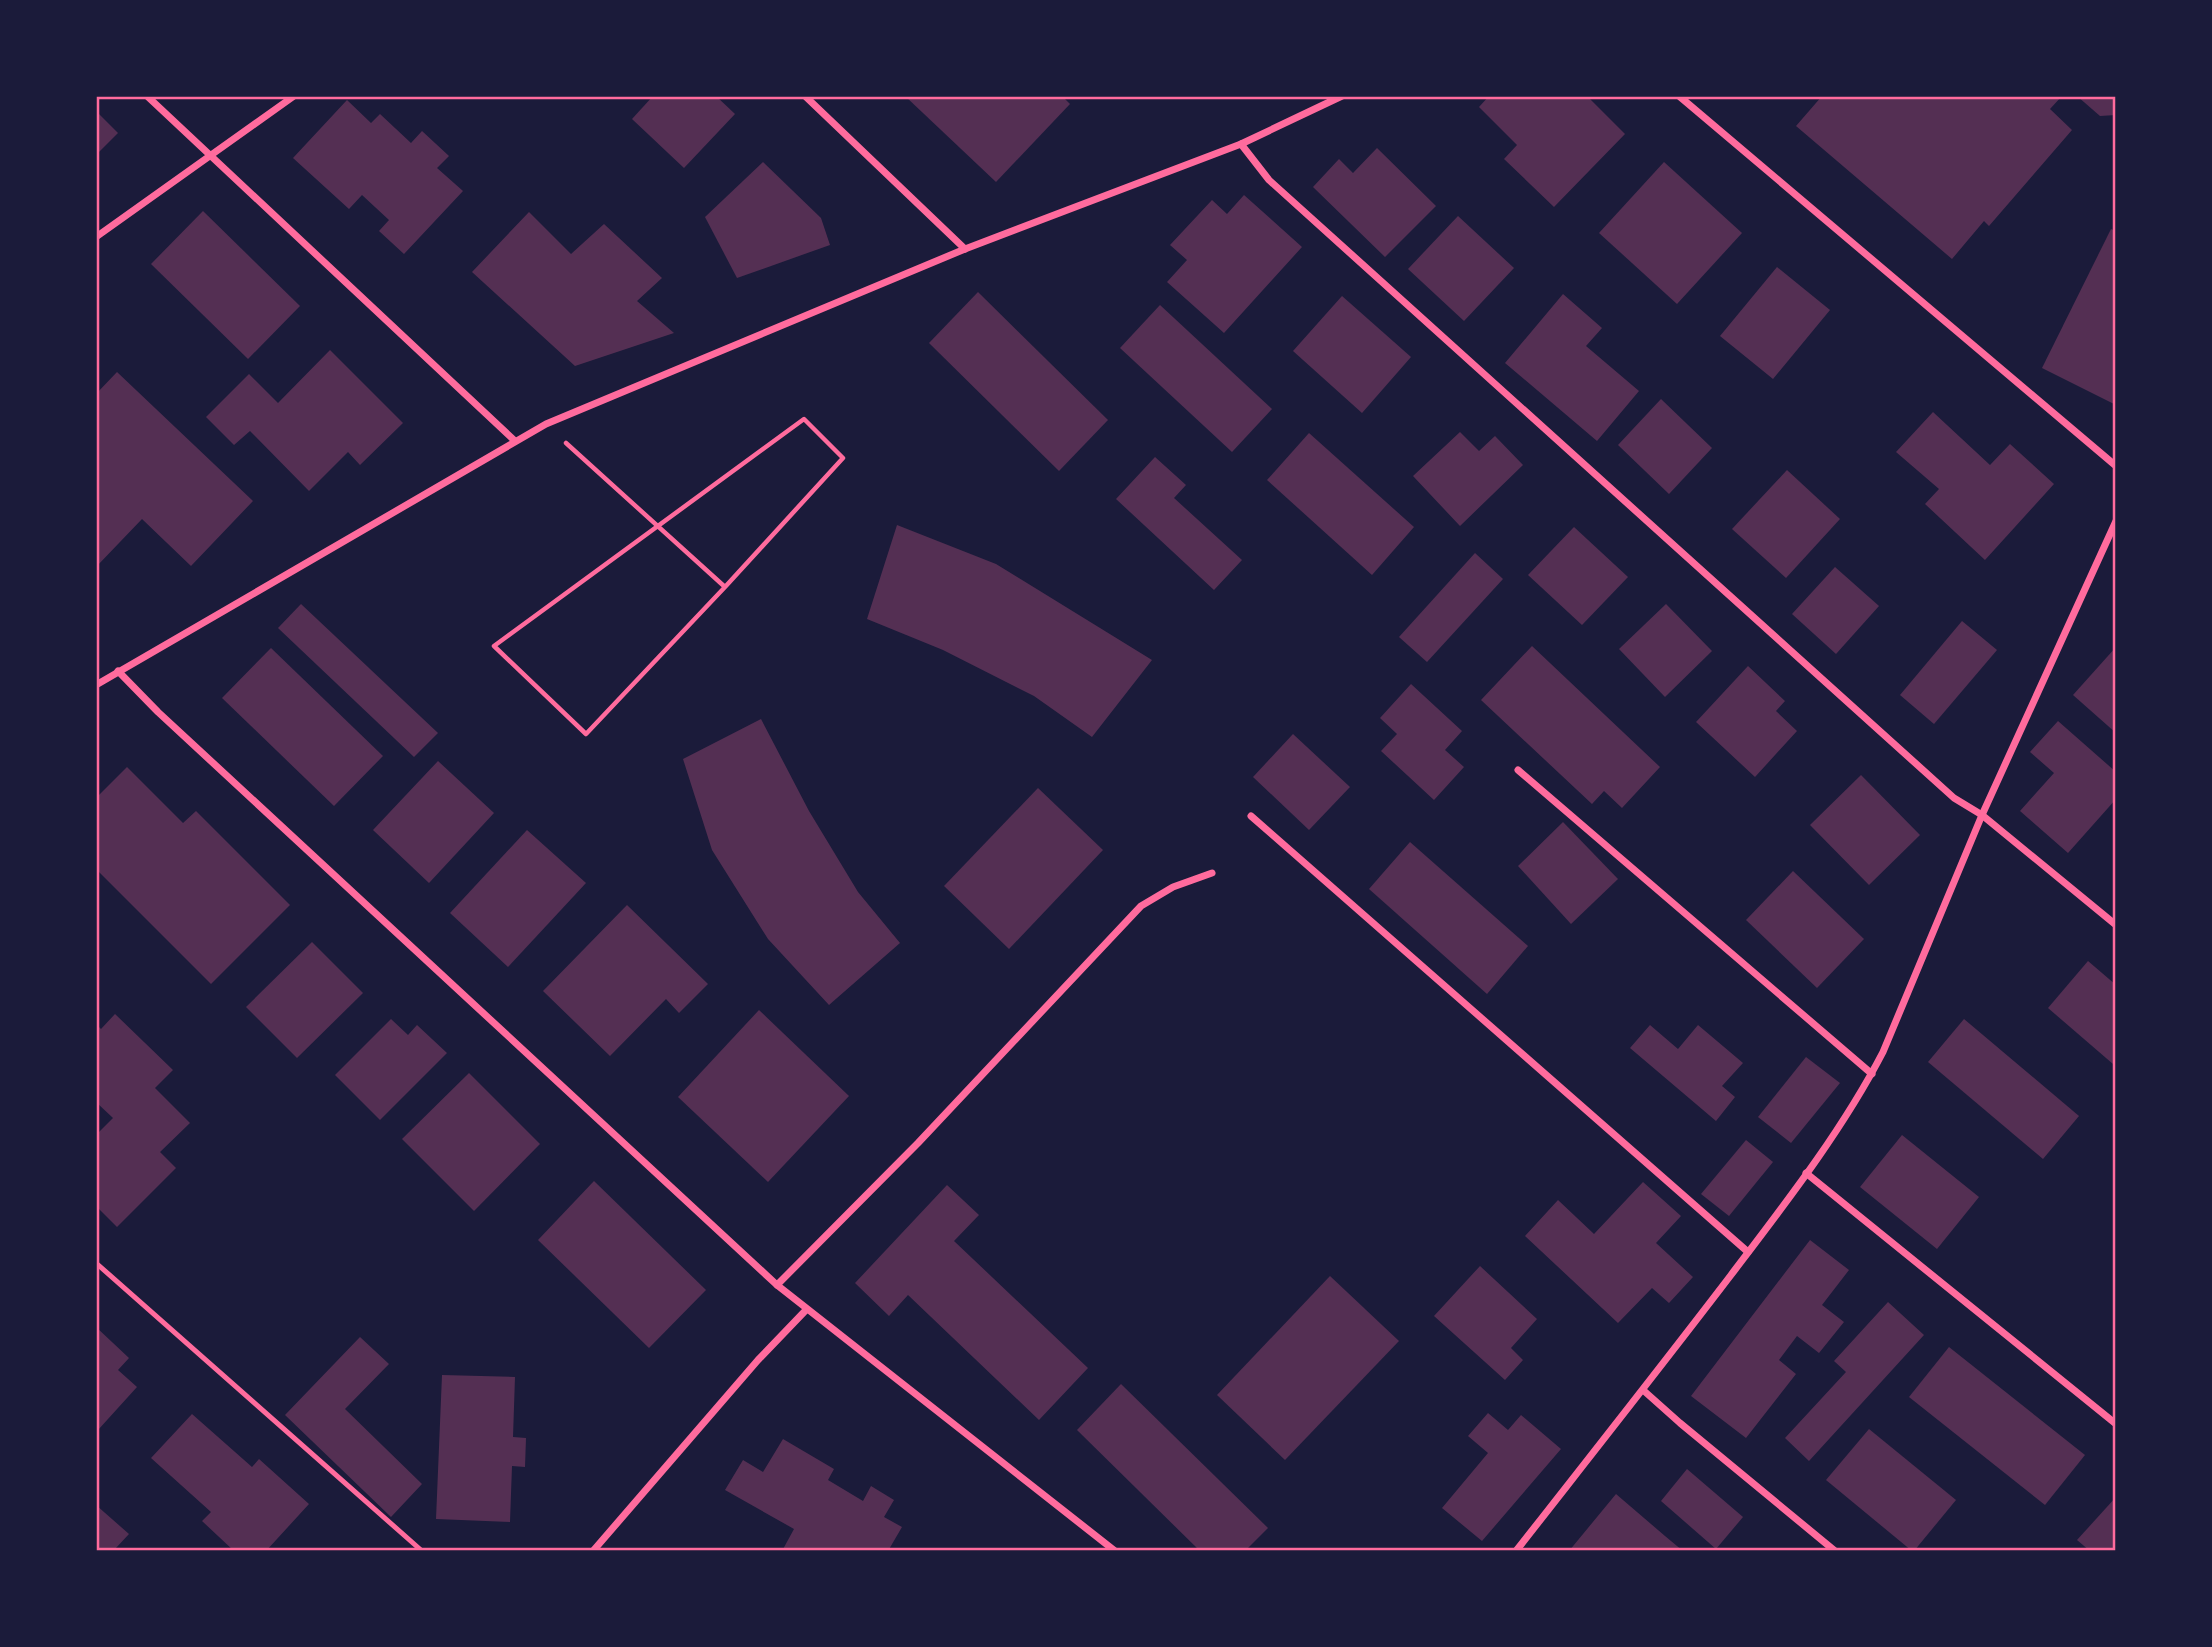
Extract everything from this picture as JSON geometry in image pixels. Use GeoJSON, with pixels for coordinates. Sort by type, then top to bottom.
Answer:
{"type":"FeatureCollection","features":[{"type":"Feature","properties":{"kind":"street"},"geometry":{"type":"LineString","coordinates":[[147,96],[515,441]]}},
{"type":"Feature","properties":{"kind":"street"},"geometry":{"type":"LineString","coordinates":[[96,237],[293,96]]}},
{"type":"Feature","properties":{"kind":"street"},"geometry":{"type":"LineString","coordinates":[[805,96],[965,249]]}},
{"type":"Feature","properties":{"kind":"street"},"geometry":{"type":"LineString","coordinates":[[96,672],[100,683],[546,424],[965,249],[1241,144],[1342,96]]}},
{"type":"Feature","properties":{"kind":"street"},"geometry":{"type":"LineString","coordinates":[[1679,96],[2116,466]]}},
{"type":"Feature","properties":{"kind":"street"},"geometry":{"type":"LineString","coordinates":[[1241,144],[1269,180],[1954,797],[1982,815],[2116,925]]}},
{"type":"Feature","properties":{"kind":"street"},"geometry":{"type":"LineString","coordinates":[[1516,1551],[1748,1252],[1806,1173],[1872,1074],[1982,815],[2116,521]]}},
{"type":"Feature","properties":{"kind":"street"},"geometry":{"type":"LineString","coordinates":[[2108,538],[2116,544]]}},
{"type":"Feature","properties":{"kind":"street"},"geometry":{"type":"LineString","coordinates":[[118,671],[158,712],[777,1285],[1115,1551]]}},
{"type":"Feature","properties":{"kind":"street"},"geometry":{"type":"LineString","coordinates":[[1518,770],[1872,1074]]}},
{"type":"Feature","properties":{"kind":"street"},"geometry":{"type":"LineString","coordinates":[[1251,816],[1748,1252]]}},
{"type":"Feature","properties":{"kind":"street"},"geometry":{"type":"LineString","coordinates":[[777,1285],[918,1143],[1141,906],[1173,887],[1212,873]]}},
{"type":"Feature","properties":{"kind":"street"},"geometry":{"type":"LineString","coordinates":[[1806,1173],[2116,1424]]}},
{"type":"Feature","properties":{"kind":"street"},"geometry":{"type":"LineString","coordinates":[[593,1551],[758,1360],[806,1310]]}},
{"type":"Feature","properties":{"kind":"street"},"geometry":{"type":"LineString","coordinates":[[1643,1390],[1835,1551]]}},
{"type":"Feature","properties":{"kind":"lane"},"geometry":{"type":"LineString","coordinates":[[96,1263],[422,1551]]}},
{"type":"Feature","properties":{"kind":"path"},"geometry":{"type":"LineString","coordinates":[[804,419],[843,457],[586,734],[494,646],[658,525],[804,419]]}},
{"type":"Feature","properties":{"kind":"path"},"geometry":{"type":"LineString","coordinates":[[546,424],[725,587]]}},
{"type":"Feature","properties":{"kind":"building"},"geometry":{"type":"Polygon","coordinates":[[[653,96],[716,96],[735,114],[684,168],[632,119],[653,96]]]}},
{"type":"Feature","properties":{"kind":"building"},"geometry":{"type":"Polygon","coordinates":[[[905,96],[1062,96],[1070,104],[996,182],[905,96]]]}},
{"type":"Feature","properties":{"kind":"building"},"geometry":{"type":"Polygon","coordinates":[[[1489,96],[1587,96],[1625,134],[1554,207],[1504,159],[1517,145],[1479,107],[1489,96]]]}},
{"type":"Feature","properties":{"kind":"building"},"geometry":{"type":"Polygon","coordinates":[[[1822,96],[2062,96],[2050,109],[2072,130],[1989,226],[1984,221],[1952,259],[1796,126],[1822,96]]]}},
{"type":"Feature","properties":{"kind":"building"},"geometry":{"type":"Polygon","coordinates":[[[2077,96],[2116,96],[2116,115],[2100,116],[2077,96]]]}},
{"type":"Feature","properties":{"kind":"building"},"geometry":{"type":"Polygon","coordinates":[[[347,100],[371,123],[380,114],[411,143],[422,131],[449,156],[437,168],[463,191],[404,254],[379,231],[389,220],[362,195],[349,209],[293,158],[347,100]]]}},
{"type":"Feature","properties":{"kind":"building"},"geometry":{"type":"Polygon","coordinates":[[[96,111],[118,133],[96,155],[96,111]]]}},
{"type":"Feature","properties":{"kind":"building"},"geometry":{"type":"Polygon","coordinates":[[[1377,148],[1436,206],[1385,257],[1313,187],[1339,159],[1353,173],[1377,148]]]}},
{"type":"Feature","properties":{"kind":"building"},"geometry":{"type":"Polygon","coordinates":[[[763,162],[821,218],[830,245],[737,278],[705,217],[763,162]]]}},
{"type":"Feature","properties":{"kind":"building"},"geometry":{"type":"Polygon","coordinates":[[[1664,162],[1742,233],[1677,304],[1599,233],[1664,162]]]}},
{"type":"Feature","properties":{"kind":"building"},"geometry":{"type":"Polygon","coordinates":[[[1244,195],[1302,247],[1224,333],[1167,282],[1187,260],[1170,245],[1212,200],[1227,214],[1244,195]]]}},
{"type":"Feature","properties":{"kind":"building"},"geometry":{"type":"Polygon","coordinates":[[[203,211],[300,306],[248,359],[151,264],[203,211]]]}},
{"type":"Feature","properties":{"kind":"building"},"geometry":{"type":"Polygon","coordinates":[[[529,212],[571,254],[604,224],[662,278],[637,301],[674,333],[575,366],[472,272],[529,212]]]}},
{"type":"Feature","properties":{"kind":"building"},"geometry":{"type":"Polygon","coordinates":[[[1458,216],[1514,268],[1464,321],[1408,269],[1458,216]]]}},
{"type":"Feature","properties":{"kind":"building"},"geometry":{"type":"Polygon","coordinates":[[[2111,229],[2116,231],[2116,405],[2042,368],[2111,229]]]}},
{"type":"Feature","properties":{"kind":"building"},"geometry":{"type":"Polygon","coordinates":[[[1777,267],[1830,310],[1773,379],[1720,336],[1777,267]]]}},
{"type":"Feature","properties":{"kind":"building"},"geometry":{"type":"Polygon","coordinates":[[[978,292],[1108,420],[1059,471],[929,343],[978,292]]]}},
{"type":"Feature","properties":{"kind":"building"},"geometry":{"type":"Polygon","coordinates":[[[1563,294],[1602,328],[1586,346],[1639,391],[1597,441],[1505,363],[1563,294]]]}},
{"type":"Feature","properties":{"kind":"building"},"geometry":{"type":"Polygon","coordinates":[[[1342,296],[1411,357],[1362,413],[1293,351],[1342,296]]]}},
{"type":"Feature","properties":{"kind":"building"},"geometry":{"type":"Polygon","coordinates":[[[1160,305],[1272,409],[1232,452],[1120,348],[1160,305]]]}},
{"type":"Feature","properties":{"kind":"building"},"geometry":{"type":"Polygon","coordinates":[[[330,350],[403,423],[360,465],[348,452],[309,491],[250,431],[234,445],[206,417],[249,374],[278,403],[330,350]]]}},
{"type":"Feature","properties":{"kind":"building"},"geometry":{"type":"Polygon","coordinates":[[[117,372],[253,501],[191,566],[142,519],[96,567],[96,394],[117,372]]]}},
{"type":"Feature","properties":{"kind":"building"},"geometry":{"type":"Polygon","coordinates":[[[1661,399],[1712,448],[1669,494],[1618,445],[1661,399]]]}},
{"type":"Feature","properties":{"kind":"building"},"geometry":{"type":"Polygon","coordinates":[[[1933,412],[1990,465],[2010,444],[2054,484],[1985,560],[1925,504],[1939,489],[1896,452],[1933,412]]]}},
{"type":"Feature","properties":{"kind":"building"},"geometry":{"type":"Polygon","coordinates":[[[1460,432],[1479,451],[1495,436],[1523,465],[1460,526],[1413,476],[1460,432]]]}},
{"type":"Feature","properties":{"kind":"building"},"geometry":{"type":"Polygon","coordinates":[[[1309,433],[1414,527],[1372,575],[1267,480],[1309,433]]]}},
{"type":"Feature","properties":{"kind":"building"},"geometry":{"type":"Polygon","coordinates":[[[1155,457],[1186,485],[1174,498],[1242,560],[1214,590],[1116,499],[1155,457]]]}},
{"type":"Feature","properties":{"kind":"building"},"geometry":{"type":"Polygon","coordinates":[[[1787,470],[1840,519],[1786,578],[1732,529],[1787,470]]]}},
{"type":"Feature","properties":{"kind":"building"},"geometry":{"type":"Polygon","coordinates":[[[897,525],[996,564],[1152,660],[1092,737],[1034,696],[943,650],[867,619],[897,525]]]}},
{"type":"Feature","properties":{"kind":"building"},"geometry":{"type":"Polygon","coordinates":[[[1574,527],[1628,577],[1582,625],[1528,575],[1574,527]]]}},
{"type":"Feature","properties":{"kind":"building"},"geometry":{"type":"Polygon","coordinates":[[[1475,553],[1503,579],[1427,662],[1399,637],[1475,553]]]}},
{"type":"Feature","properties":{"kind":"building"},"geometry":{"type":"Polygon","coordinates":[[[1835,567],[1879,606],[1836,654],[1792,614],[1835,567]]]}},
{"type":"Feature","properties":{"kind":"building"},"geometry":{"type":"Polygon","coordinates":[[[301,604],[438,733],[414,757],[278,628],[301,604]]]}},
{"type":"Feature","properties":{"kind":"building"},"geometry":{"type":"Polygon","coordinates":[[[1666,604],[1712,651],[1665,697],[1619,649],[1666,604]]]}},
{"type":"Feature","properties":{"kind":"building"},"geometry":{"type":"Polygon","coordinates":[[[1962,621],[1997,650],[1934,724],[1900,695],[1962,621]]]}},
{"type":"Feature","properties":{"kind":"building"},"geometry":{"type":"Polygon","coordinates":[[[1532,646],[1660,767],[1622,808],[1604,791],[1592,804],[1481,700],[1532,646]]]}},
{"type":"Feature","properties":{"kind":"building"},"geometry":{"type":"Polygon","coordinates":[[[2116,647],[2116,733],[2073,695],[2116,647]]]}},
{"type":"Feature","properties":{"kind":"building"},"geometry":{"type":"Polygon","coordinates":[[[271,648],[383,756],[334,806],[222,698],[271,648]]]}},
{"type":"Feature","properties":{"kind":"building"},"geometry":{"type":"Polygon","coordinates":[[[1748,666],[1785,701],[1776,711],[1797,731],[1755,777],[1696,722],[1748,666]]]}},
{"type":"Feature","properties":{"kind":"building"},"geometry":{"type":"Polygon","coordinates":[[[1411,684],[1462,731],[1445,750],[1464,767],[1434,800],[1381,751],[1397,734],[1380,718],[1411,684]]]}},
{"type":"Feature","properties":{"kind":"building"},"geometry":{"type":"Polygon","coordinates":[[[761,719],[809,811],[858,892],[900,943],[829,1005],[768,939],[712,850],[683,759],[761,719]]]}},
{"type":"Feature","properties":{"kind":"building"},"geometry":{"type":"Polygon","coordinates":[[[2058,721],[2116,772],[2116,799],[2068,853],[2020,811],[2054,773],[2030,752],[2058,721]]]}},
{"type":"Feature","properties":{"kind":"building"},"geometry":{"type":"Polygon","coordinates":[[[1293,734],[1350,787],[1309,830],[1253,777],[1293,734]]]}},
{"type":"Feature","properties":{"kind":"building"},"geometry":{"type":"Polygon","coordinates":[[[438,761],[494,813],[429,883],[373,830],[438,761]]]}},
{"type":"Feature","properties":{"kind":"building"},"geometry":{"type":"Polygon","coordinates":[[[127,767],[183,823],[196,811],[290,905],[211,984],[96,869],[96,798],[127,767]]]}},
{"type":"Feature","properties":{"kind":"building"},"geometry":{"type":"Polygon","coordinates":[[[1861,775],[1920,835],[1869,885],[1810,825],[1861,775]]]}},
{"type":"Feature","properties":{"kind":"building"},"geometry":{"type":"Polygon","coordinates":[[[1038,788],[1103,850],[1009,949],[944,886],[1038,788]]]}},
{"type":"Feature","properties":{"kind":"building"},"geometry":{"type":"Polygon","coordinates":[[[1563,822],[1618,879],[1571,924],[1518,866],[1563,822]]]}},
{"type":"Feature","properties":{"kind":"building"},"geometry":{"type":"Polygon","coordinates":[[[527,830],[586,883],[508,967],[450,913],[527,830]]]}},
{"type":"Feature","properties":{"kind":"building"},"geometry":{"type":"Polygon","coordinates":[[[1410,842],[1528,946],[1487,994],[1369,889],[1410,842]]]}},
{"type":"Feature","properties":{"kind":"building"},"geometry":{"type":"Polygon","coordinates":[[[1793,871],[1864,939],[1817,988],[1746,920],[1793,871]]]}},
{"type":"Feature","properties":{"kind":"building"},"geometry":{"type":"Polygon","coordinates":[[[627,905],[708,984],[679,1013],[666,999],[610,1056],[543,991],[627,905]]]}},
{"type":"Feature","properties":{"kind":"building"},"geometry":{"type":"Polygon","coordinates":[[[312,942],[363,993],[297,1058],[246,1007],[312,942]]]}},
{"type":"Feature","properties":{"kind":"building"},"geometry":{"type":"Polygon","coordinates":[[[2088,961],[2116,985],[2116,1060],[2113,1064],[2048,1008],[2088,961]]]}},
{"type":"Feature","properties":{"kind":"building"},"geometry":{"type":"Polygon","coordinates":[[[759,1010],[849,1096],[768,1182],[678,1097],[759,1010]]]}},
{"type":"Feature","properties":{"kind":"building"},"geometry":{"type":"Polygon","coordinates":[[[115,1014],[173,1070],[155,1088],[190,1123],[160,1152],[176,1168],[117,1227],[96,1206],[96,1135],[113,1118],[96,1102],[96,1024],[101,1029],[115,1014]]]}},
{"type":"Feature","properties":{"kind":"building"},"geometry":{"type":"Polygon","coordinates":[[[391,1019],[408,1035],[417,1025],[447,1053],[380,1120],[335,1075],[391,1019]]]}},
{"type":"Feature","properties":{"kind":"building"},"geometry":{"type":"Polygon","coordinates":[[[1964,1019],[2079,1116],[2043,1159],[1928,1062],[1964,1019]]]}},
{"type":"Feature","properties":{"kind":"building"},"geometry":{"type":"Polygon","coordinates":[[[1650,1025],[1678,1049],[1698,1025],[1743,1063],[1722,1086],[1735,1097],[1716,1121],[1630,1048],[1650,1025]]]}},
{"type":"Feature","properties":{"kind":"building"},"geometry":{"type":"Polygon","coordinates":[[[1806,1057],[1840,1083],[1791,1143],[1758,1117],[1806,1057]]]}},
{"type":"Feature","properties":{"kind":"building"},"geometry":{"type":"Polygon","coordinates":[[[469,1073],[540,1144],[474,1211],[402,1139],[469,1073]]]}},
{"type":"Feature","properties":{"kind":"building"},"geometry":{"type":"Polygon","coordinates":[[[1902,1135],[1979,1197],[1937,1249],[1860,1187],[1902,1135]]]}},
{"type":"Feature","properties":{"kind":"building"},"geometry":{"type":"Polygon","coordinates":[[[1746,1140],[1773,1162],[1729,1216],[1701,1194],[1746,1140]]]}},
{"type":"Feature","properties":{"kind":"building"},"geometry":{"type":"Polygon","coordinates":[[[594,1181],[706,1290],[649,1348],[538,1240],[594,1181]]]}},
{"type":"Feature","properties":{"kind":"building"},"geometry":{"type":"Polygon","coordinates":[[[1643,1182],[1681,1216],[1656,1243],[1693,1277],[1669,1303],[1652,1288],[1618,1323],[1525,1236],[1558,1200],[1594,1234],[1643,1182]]]}},
{"type":"Feature","properties":{"kind":"building"},"geometry":{"type":"Polygon","coordinates":[[[947,1185],[979,1215],[954,1241],[1088,1368],[1039,1420],[908,1295],[889,1316],[855,1283],[947,1185]]]}},
{"type":"Feature","properties":{"kind":"building"},"geometry":{"type":"Polygon","coordinates":[[[1810,1240],[1849,1270],[1822,1305],[1844,1322],[1819,1353],[1797,1336],[1779,1360],[1796,1374],[1746,1438],[1691,1396],[1810,1240]]]}},
{"type":"Feature","properties":{"kind":"building"},"geometry":{"type":"Polygon","coordinates":[[[1480,1266],[1537,1319],[1511,1348],[1523,1360],[1505,1380],[1434,1316],[1480,1266]]]}},
{"type":"Feature","properties":{"kind":"building"},"geometry":{"type":"Polygon","coordinates":[[[1330,1276],[1399,1341],[1285,1460],[1217,1395],[1330,1276]]]}},
{"type":"Feature","properties":{"kind":"building"},"geometry":{"type":"Polygon","coordinates":[[[1888,1302],[1924,1335],[1809,1461],[1785,1438],[1846,1372],[1834,1361],[1888,1302]]]}},
{"type":"Feature","properties":{"kind":"building"},"geometry":{"type":"Polygon","coordinates":[[[96,1327],[129,1358],[118,1370],[137,1387],[98,1430],[96,1327]]]}},
{"type":"Feature","properties":{"kind":"building"},"geometry":{"type":"Polygon","coordinates":[[[360,1337],[389,1364],[345,1409],[422,1484],[391,1517],[285,1415],[360,1337]]]}},
{"type":"Feature","properties":{"kind":"building"},"geometry":{"type":"Polygon","coordinates":[[[1949,1347],[2085,1455],[2045,1505],[1909,1397],[1949,1347]]]}},
{"type":"Feature","properties":{"kind":"building"},"geometry":{"type":"Polygon","coordinates":[[[442,1375],[515,1377],[513,1437],[526,1438],[525,1467],[512,1466],[510,1522],[436,1519],[442,1375]]]}},
{"type":"Feature","properties":{"kind":"building"},"geometry":{"type":"Polygon","coordinates":[[[1121,1384],[1268,1528],[1245,1551],[1200,1551],[1077,1430],[1121,1384]]]}},
{"type":"Feature","properties":{"kind":"building"},"geometry":{"type":"Polygon","coordinates":[[[1488,1413],[1508,1430],[1521,1415],[1561,1449],[1482,1541],[1442,1508],[1488,1453],[1468,1436],[1488,1413]]]}},
{"type":"Feature","properties":{"kind":"building"},"geometry":{"type":"Polygon","coordinates":[[[192,1414],[252,1467],[259,1459],[309,1504],[266,1551],[234,1551],[202,1521],[211,1512],[151,1458],[192,1414]]]}},
{"type":"Feature","properties":{"kind":"building"},"geometry":{"type":"Polygon","coordinates":[[[1869,1429],[1956,1500],[1914,1551],[1826,1480],[1869,1429]]]}},
{"type":"Feature","properties":{"kind":"building"},"geometry":{"type":"Polygon","coordinates":[[[783,1439],[834,1469],[828,1480],[863,1501],[871,1486],[894,1500],[884,1517],[902,1527],[888,1551],[782,1551],[794,1529],[725,1490],[743,1460],[763,1472],[783,1439]]]}},
{"type":"Feature","properties":{"kind":"building"},"geometry":{"type":"Polygon","coordinates":[[[1687,1469],[1743,1517],[1716,1549],[1661,1501],[1687,1469]]]}},
{"type":"Feature","properties":{"kind":"building"},"geometry":{"type":"Polygon","coordinates":[[[1616,1494],[1665,1536],[1683,1551],[1569,1551],[1616,1494]]]}},
{"type":"Feature","properties":{"kind":"building"},"geometry":{"type":"Polygon","coordinates":[[[2116,1497],[2116,1551],[2090,1551],[2077,1540],[2116,1497]]]}},
{"type":"Feature","properties":{"kind":"building"},"geometry":{"type":"Polygon","coordinates":[[[96,1505],[129,1534],[115,1549],[117,1551],[96,1551],[96,1505]]]}}]}
